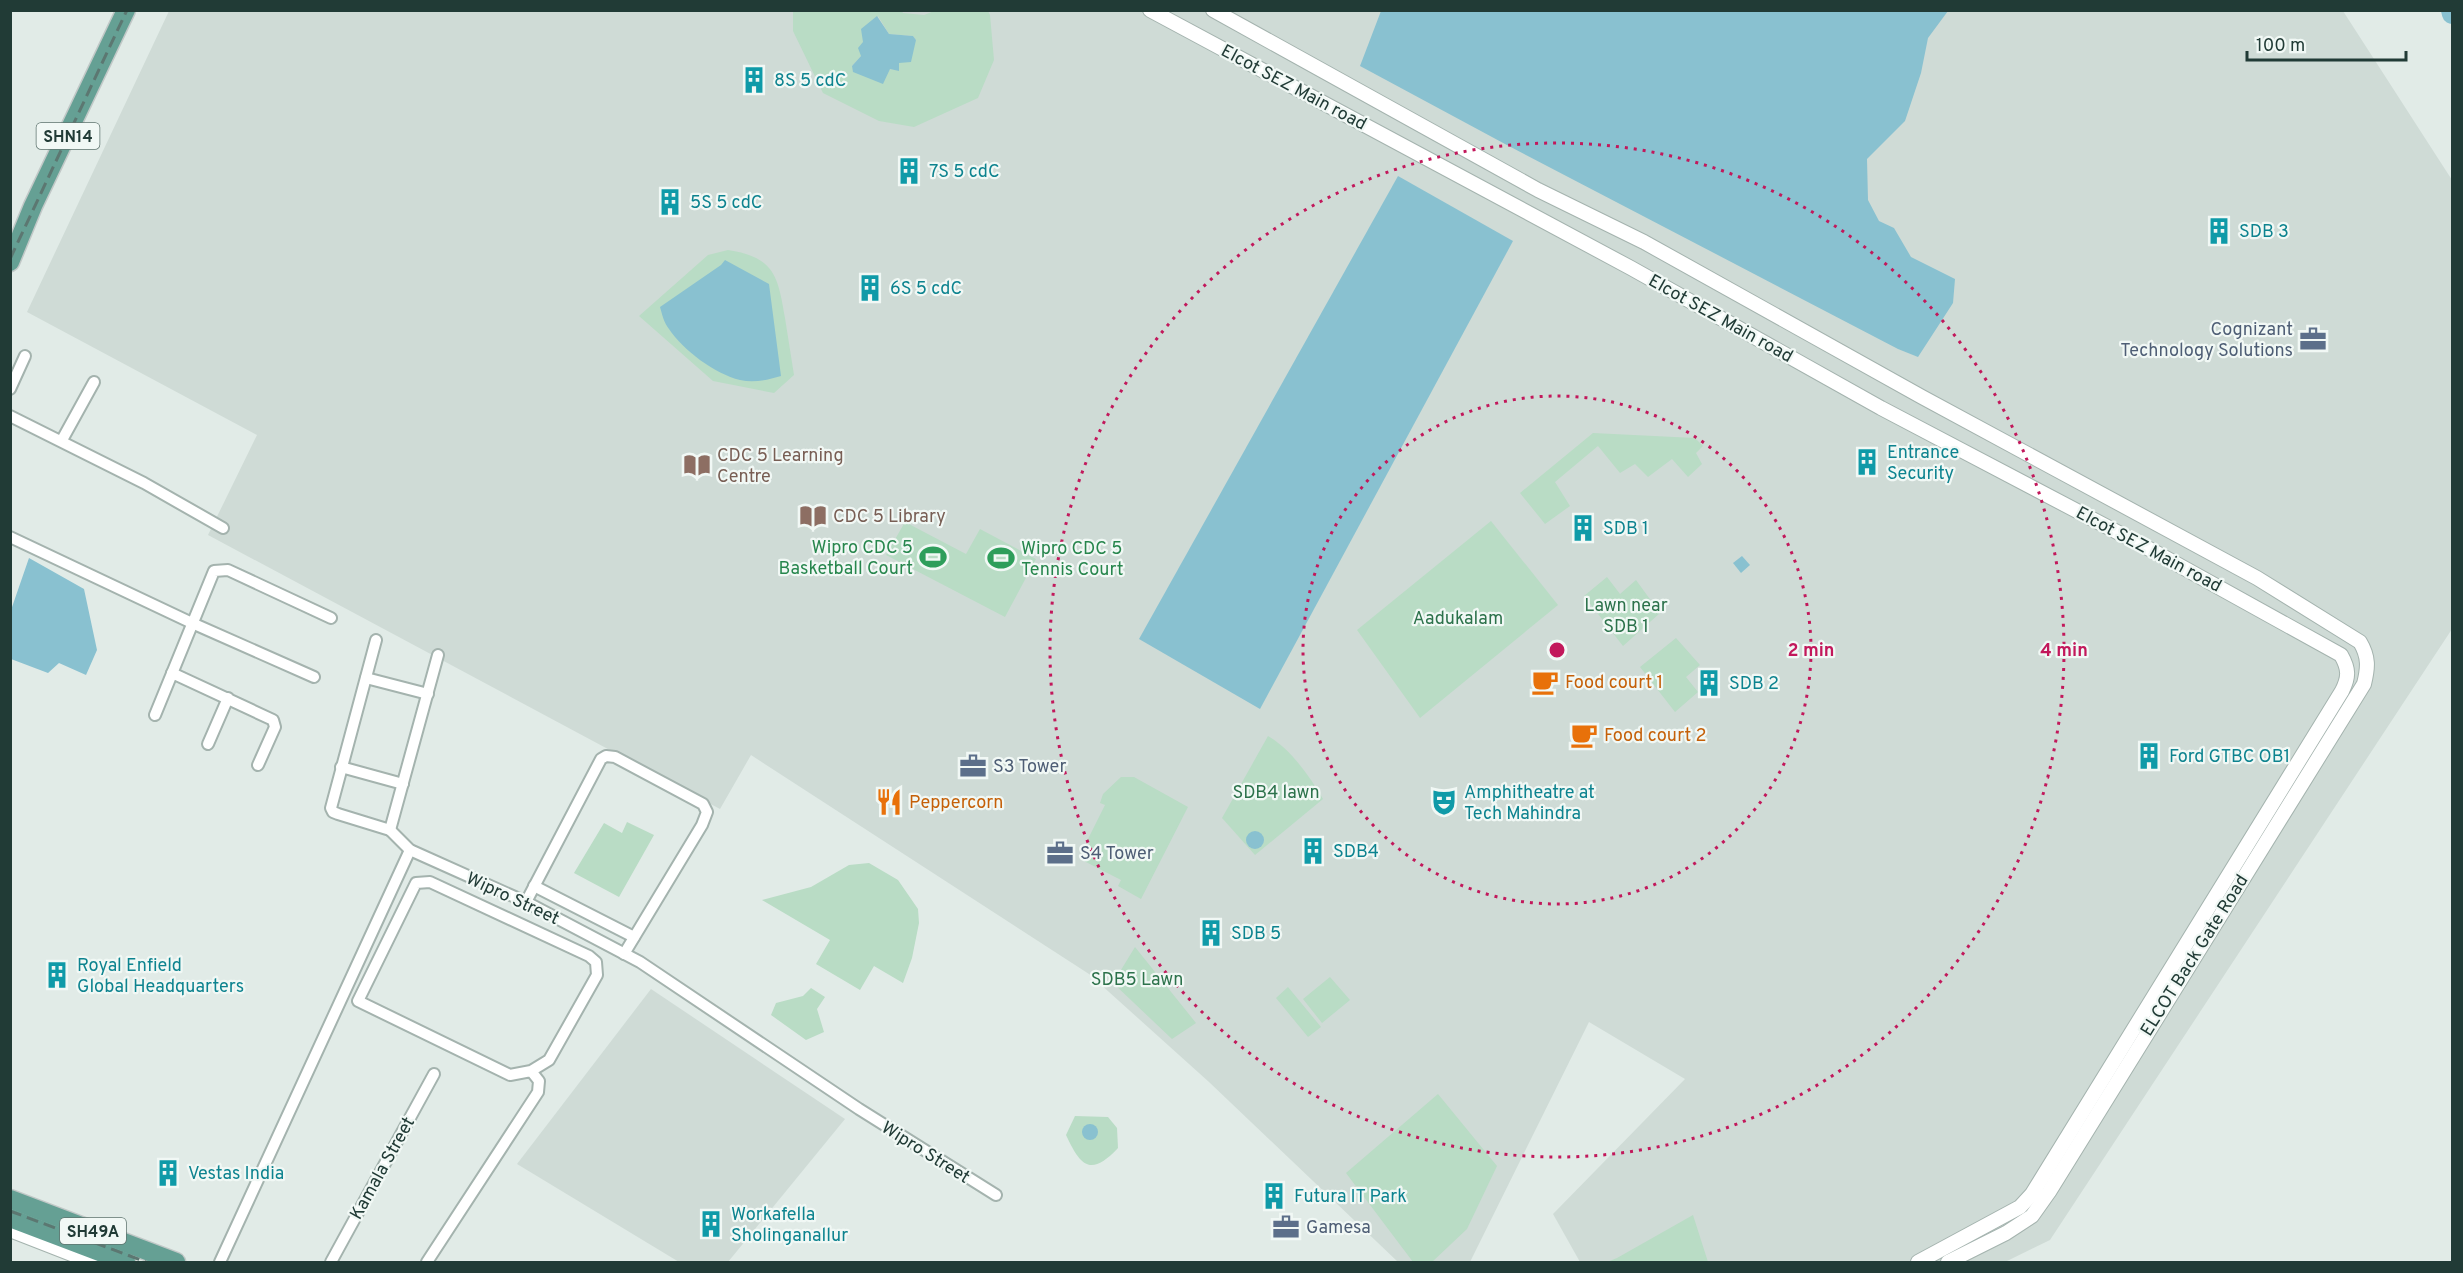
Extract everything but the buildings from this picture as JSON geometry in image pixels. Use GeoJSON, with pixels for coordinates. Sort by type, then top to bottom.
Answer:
{"type":"FeatureCollection","features":[{"type":"Feature","properties":{"kind":"main road","name":"SHN14"},"geometry":{"type":"LineString","coordinates":[[10,239],[117,10]]}},
{"type":"Feature","properties":{"kind":"main road","name":"SHN14"},"geometry":{"type":"LineString","coordinates":[[10,262],[33,206],[126,10]]}},
{"type":"Feature","properties":{"kind":"main road","name":"SH49A"},"geometry":{"type":"LineString","coordinates":[[10,1199],[176,1263]]}},
{"type":"Feature","properties":{"kind":"main road","name":"SH49A"},"geometry":{"type":"LineString","coordinates":[[10,1218],[126,1263]]}},
{"type":"Feature","properties":{"kind":"street","name":"Elcot SEZ Main road"},"geometry":{"type":"LineString","coordinates":[[1150,10],[1631,268],[1881,408],[2292,626],[2314,640]]}},
{"type":"Feature","properties":{"kind":"street","name":"Elcot SEZ Main road"},"geometry":{"type":"LineString","coordinates":[[1213,10],[1362,94],[1538,189],[1654,248],[1942,408],[2257,578],[2325,621]]}},
{"type":"Feature","properties":{"kind":"street"},"geometry":{"type":"LineString","coordinates":[[1352,118],[1362,94]]}},
{"type":"Feature","properties":{"kind":"street"},"geometry":{"type":"LineString","coordinates":[[10,388],[25,356]]}},
{"type":"Feature","properties":{"kind":"street"},"geometry":{"type":"LineString","coordinates":[[62,440],[94,382]]}},
{"type":"Feature","properties":{"kind":"street"},"geometry":{"type":"LineString","coordinates":[[10,416],[62,440],[223,528]]}},
{"type":"Feature","properties":{"kind":"street"},"geometry":{"type":"LineString","coordinates":[[10,537],[192,623],[314,677]]}},
{"type":"Feature","properties":{"kind":"street"},"geometry":{"type":"LineString","coordinates":[[155,715],[214,571],[222,570],[331,618]]}},
{"type":"Feature","properties":{"kind":"street"},"geometry":{"type":"LineString","coordinates":[[2314,640],[2325,621]]}},
{"type":"Feature","properties":{"kind":"street","name":"ELCOT Back Gate Road"},"geometry":{"type":"LineString","coordinates":[[1918,1263],[2020,1208],[2055,1169],[2364,684],[2367,670],[2365,651],[2360,642],[2325,621]]}},
{"type":"Feature","properties":{"kind":"street"},"geometry":{"type":"LineString","coordinates":[[220,1263],[410,850],[390,830],[333,812],[331,808],[376,640]]}},
{"type":"Feature","properties":{"kind":"street","name":"ELCOT Back Gate Road"},"geometry":{"type":"LineString","coordinates":[[1948,1263],[2006,1233],[2032,1216],[2055,1169],[2342,691],[2348,679],[2347,666],[2341,655],[2314,640]]}},
{"type":"Feature","properties":{"kind":"street"},"geometry":{"type":"LineString","coordinates":[[390,830],[438,655]]}},
{"type":"Feature","properties":{"kind":"street"},"geometry":{"type":"LineString","coordinates":[[172,673],[270,717],[275,727],[258,765]]}},
{"type":"Feature","properties":{"kind":"street"},"geometry":{"type":"LineString","coordinates":[[366,678],[428,694]]}},
{"type":"Feature","properties":{"kind":"street"},"geometry":{"type":"LineString","coordinates":[[208,744],[228,698]]}},
{"type":"Feature","properties":{"kind":"street"},"geometry":{"type":"LineString","coordinates":[[526,902],[601,759],[606,756],[615,757],[703,804],[707,812],[702,825],[624,954]]}},
{"type":"Feature","properties":{"kind":"street"},"geometry":{"type":"LineString","coordinates":[[341,767],[403,784]]}},
{"type":"Feature","properties":{"kind":"street","name":"Wipro Street"},"geometry":{"type":"LineString","coordinates":[[410,850],[526,902],[640,962],[866,1114],[996,1195]]}},
{"type":"Feature","properties":{"kind":"street"},"geometry":{"type":"LineString","coordinates":[[344,994],[358,1001],[510,1074],[531,1071],[549,1060],[597,975],[596,962],[589,956],[430,882],[416,883],[358,1001]]}},
{"type":"Feature","properties":{"kind":"street"},"geometry":{"type":"LineString","coordinates":[[534,886],[634,937]]}},
{"type":"Feature","properties":{"kind":"street"},"geometry":{"type":"LineString","coordinates":[[428,1263],[538,1092],[538,1081],[531,1071]]}},
{"type":"Feature","properties":{"kind":"street","name":"Kamala Street"},"geometry":{"type":"LineString","coordinates":[[331,1263],[434,1074]]}},
{"type":"Feature","properties":{"kind":"street"},"geometry":{"type":"LineString","coordinates":[[10,1230],[92,1263]]}},
{"type":"Feature","properties":{"kind":"shaded area"},"geometry":{"type":"Polygon","coordinates":[[[169,11],[2343,11],[2452,180],[2452,629],[2050,1240],[2005,1262],[1580,1262],[1553,1214],[1685,1079],[1589,1022],[1470,1262],[1398,1262],[1209,1082],[1089,974],[751,755],[720,809],[208,535],[257,435],[27,312],[169,11]]]}},
{"type":"Feature","properties":{"kind":"shaded area"},"geometry":{"type":"Polygon","coordinates":[[[651,989],[845,1119],[728,1262],[679,1262],[517,1164],[651,989]]]}},
{"type":"Feature","properties":{"kind":"green space"},"geometry":{"type":"Polygon","coordinates":[[[901,10],[903,13],[924,15],[934,11],[988,11],[994,60],[978,98],[914,127],[879,121],[823,93],[793,31],[793,11],[901,10]],[[878,16],[863,43],[861,56],[852,66],[899,70],[898,63],[916,40],[913,36],[889,34],[878,16]]]}},
{"type":"Feature","properties":{"kind":"green space"},"geometry":{"type":"Polygon","coordinates":[[[728,250],[744,253],[765,264],[776,280],[780,291],[794,375],[774,393],[713,381],[639,316],[708,255],[728,250]]]}},
{"type":"Feature","properties":{"kind":"green space"},"geometry":{"type":"Polygon","coordinates":[[[1593,433],[1695,438],[1703,446],[1696,453],[1702,464],[1688,477],[1672,459],[1648,477],[1635,464],[1620,473],[1598,446],[1555,482],[1570,506],[1545,524],[1520,493],[1593,433]]]}},
{"type":"Feature","properties":{"kind":"green space","name":"Aadukalam"},"geometry":{"type":"Polygon","coordinates":[[[1491,521],[1558,605],[1420,718],[1357,630],[1491,521]]]}},
{"type":"Feature","properties":{"kind":"green space"},"geometry":{"type":"Polygon","coordinates":[[[905,522],[966,554],[980,529],[1036,559],[1005,617],[886,555],[905,522]]]}},
{"type":"Feature","properties":{"kind":"green space","name":"Lawn near SDB 1"},"geometry":{"type":"Polygon","coordinates":[[[1607,577],[1620,594],[1636,580],[1660,613],[1623,646],[1584,596],[1607,577]]]}},
{"type":"Feature","properties":{"kind":"green space"},"geometry":{"type":"Polygon","coordinates":[[[1676,638],[1700,665],[1686,677],[1698,692],[1675,712],[1640,667],[1676,638]]]}},
{"type":"Feature","properties":{"kind":"green space","name":"SDB4 lawn"},"geometry":{"type":"Polygon","coordinates":[[[1268,736],[1292,756],[1323,799],[1255,855],[1222,818],[1268,736]]]}},
{"type":"Feature","properties":{"kind":"green space"},"geometry":{"type":"Polygon","coordinates":[[[1121,777],[1134,777],[1188,807],[1141,899],[1118,886],[1121,880],[1082,860],[1090,843],[1087,841],[1105,805],[1100,803],[1103,794],[1121,777]]]}},
{"type":"Feature","properties":{"kind":"green space"},"geometry":{"type":"Polygon","coordinates":[[[627,822],[654,835],[619,897],[574,873],[604,823],[622,833],[627,822]]]}},
{"type":"Feature","properties":{"kind":"green space"},"geometry":{"type":"Polygon","coordinates":[[[869,863],[898,880],[918,909],[919,923],[912,958],[903,983],[874,966],[860,990],[816,964],[830,940],[762,900],[811,887],[849,865],[869,863]]]}},
{"type":"Feature","properties":{"kind":"green space","name":"SDB5 Lawn"},"geometry":{"type":"Polygon","coordinates":[[[1135,947],[1196,1023],[1172,1039],[1113,983],[1135,947]]]}},
{"type":"Feature","properties":{"kind":"green space"},"geometry":{"type":"Polygon","coordinates":[[[1330,977],[1350,1000],[1322,1023],[1303,999],[1330,977]]]}},
{"type":"Feature","properties":{"kind":"green space"},"geometry":{"type":"Polygon","coordinates":[[[1288,987],[1321,1027],[1308,1037],[1276,998],[1288,987]]]}},
{"type":"Feature","properties":{"kind":"green space"},"geometry":{"type":"Polygon","coordinates":[[[811,988],[825,997],[817,1009],[824,1032],[806,1040],[771,1015],[776,1003],[803,996],[811,988]]]}},
{"type":"Feature","properties":{"kind":"green space"},"geometry":{"type":"Polygon","coordinates":[[[1438,1094],[1497,1166],[1467,1229],[1432,1262],[1413,1262],[1346,1173],[1438,1094]]]}},
{"type":"Feature","properties":{"kind":"green space"},"geometry":{"type":"Polygon","coordinates":[[[1075,1116],[1108,1117],[1117,1128],[1118,1148],[1100,1163],[1093,1165],[1081,1160],[1066,1135],[1075,1116]]]}},
{"type":"Feature","properties":{"kind":"green space"},"geometry":{"type":"Polygon","coordinates":[[[1693,1215],[1708,1262],[1607,1262],[1617,1258],[1693,1215]]]}},
{"type":"Feature","properties":{"kind":"water"},"geometry":{"type":"Polygon","coordinates":[[[1381,11],[1948,11],[1928,38],[1921,73],[1905,121],[1867,159],[1868,200],[1879,221],[1894,228],[1911,257],[1955,279],[1953,303],[1918,357],[1898,349],[1360,66],[1381,11]]]}},
{"type":"Feature","properties":{"kind":"water"},"geometry":{"type":"Polygon","coordinates":[[[877,16],[889,34],[913,36],[916,40],[911,62],[899,63],[899,71],[890,69],[883,84],[853,72],[852,66],[861,56],[858,48],[863,42],[861,29],[877,16]]]}},
{"type":"Feature","properties":{"kind":"water"},"geometry":{"type":"Polygon","coordinates":[[[1398,176],[1513,241],[1260,709],[1139,639],[1398,176]]]}},
{"type":"Feature","properties":{"kind":"water"},"geometry":{"type":"Polygon","coordinates":[[[725,260],[769,284],[781,376],[750,381],[730,377],[710,367],[691,353],[675,337],[663,318],[660,307],[725,260]]]}},
{"type":"Feature","properties":{"kind":"water"},"geometry":{"type":"Polygon","coordinates":[[[1742,556],[1750,565],[1741,573],[1733,563],[1742,556]]]}},
{"type":"Feature","properties":{"kind":"water"},"geometry":{"type":"Polygon","coordinates":[[[29,558],[84,589],[97,650],[86,675],[59,663],[48,673],[11,659],[11,610],[29,558]]]}},
{"type":"Feature","properties":{"kind":"water"},"geometry":{"type":"Polygon","coordinates":[[[1255,831],[1261,834],[1264,840],[1261,846],[1255,849],[1249,846],[1246,840],[1249,834],[1255,831]]]}},
{"type":"Feature","properties":{"kind":"water"},"geometry":{"type":"Polygon","coordinates":[[[1090,1124],[1096,1126],[1098,1132],[1096,1138],[1090,1140],[1084,1138],[1082,1132],[1084,1126],[1090,1124]]]}},
{"type":"Feature","properties":{"kind":"waterway"},"geometry":{"type":"LineString","coordinates":[[2451,10],[2452,14]]}},
{"type":"Feature","properties":{"kind":"railway"},"geometry":{"type":"LineString","coordinates":[[10,259],[127,10]]}},
{"type":"Feature","properties":{"kind":"railway"},"geometry":{"type":"LineString","coordinates":[[10,1211],[146,1262]]}},
{"type":"Feature","properties":{"kind":"place","name":"8S 5 cdC"},"geometry":{"type":"Point","coordinates":[754,80]}},
{"type":"Feature","properties":{"kind":"place","name":"7S 5 cdC"},"geometry":{"type":"Point","coordinates":[909,171]}},
{"type":"Feature","properties":{"kind":"place","name":"5S 5 cdC"},"geometry":{"type":"Point","coordinates":[670,202]}},
{"type":"Feature","properties":{"kind":"place","name":"SDB 3"},"geometry":{"type":"Point","coordinates":[2219,231]}},
{"type":"Feature","properties":{"kind":"place","name":"6S 5 cdC"},"geometry":{"type":"Point","coordinates":[870,288]}},
{"type":"Feature","properties":{"kind":"place","name":"Cognizant Technology Solutions"},"geometry":{"type":"Point","coordinates":[2313,339]}},
{"type":"Feature","properties":{"kind":"place","name":"Entrance Security"},"geometry":{"type":"Point","coordinates":[1867,462]}},
{"type":"Feature","properties":{"kind":"place","name":"CDC 5 Learning Centre"},"geometry":{"type":"Point","coordinates":[697,465]}},
{"type":"Feature","properties":{"kind":"place","name":"CDC 5 Library"},"geometry":{"type":"Point","coordinates":[813,516]}},
{"type":"Feature","properties":{"kind":"place","name":"SDB 1"},"geometry":{"type":"Point","coordinates":[1583,528]}},
{"type":"Feature","properties":{"kind":"place","name":"Wipro CDC 5 Basketball Court"},"geometry":{"type":"Point","coordinates":[933,557]}},
{"type":"Feature","properties":{"kind":"place","name":"Wipro CDC 5 Tennis Court"},"geometry":{"type":"Point","coordinates":[1001,558]}},
{"type":"Feature","properties":{"kind":"place","name":"Food court 1"},"geometry":{"type":"Point","coordinates":[1545,682]}},
{"type":"Feature","properties":{"kind":"place","name":"SDB 2"},"geometry":{"type":"Point","coordinates":[1709,683]}},
{"type":"Feature","properties":{"kind":"place","name":"Food court 2"},"geometry":{"type":"Point","coordinates":[1584,735]}},
{"type":"Feature","properties":{"kind":"place","name":"Ford GTBC OB1"},"geometry":{"type":"Point","coordinates":[2149,756]}},
{"type":"Feature","properties":{"kind":"place","name":"S3 Tower"},"geometry":{"type":"Point","coordinates":[973,766]}},
{"type":"Feature","properties":{"kind":"place","name":"Peppercorn"},"geometry":{"type":"Point","coordinates":[889,802]}},
{"type":"Feature","properties":{"kind":"place","name":"Amphitheatre at Tech Mahindra"},"geometry":{"type":"Point","coordinates":[1444,802]}},
{"type":"Feature","properties":{"kind":"place","name":"SDB4"},"geometry":{"type":"Point","coordinates":[1313,851]}},
{"type":"Feature","properties":{"kind":"place","name":"S4 Tower"},"geometry":{"type":"Point","coordinates":[1060,853]}},
{"type":"Feature","properties":{"kind":"place","name":"SDB 5"},"geometry":{"type":"Point","coordinates":[1211,933]}},
{"type":"Feature","properties":{"kind":"place","name":"Royal Enfield Global Headquarters"},"geometry":{"type":"Point","coordinates":[57,975]}},
{"type":"Feature","properties":{"kind":"place","name":"Vestas India"},"geometry":{"type":"Point","coordinates":[168,1173]}},
{"type":"Feature","properties":{"kind":"place","name":"Futura IT Park"},"geometry":{"type":"Point","coordinates":[1274,1196]}},
{"type":"Feature","properties":{"kind":"place","name":"Workafella Sholinganallur"},"geometry":{"type":"Point","coordinates":[711,1224]}},
{"type":"Feature","properties":{"kind":"place","name":"Gamesa"},"geometry":{"type":"Point","coordinates":[1286,1227]}}]}
